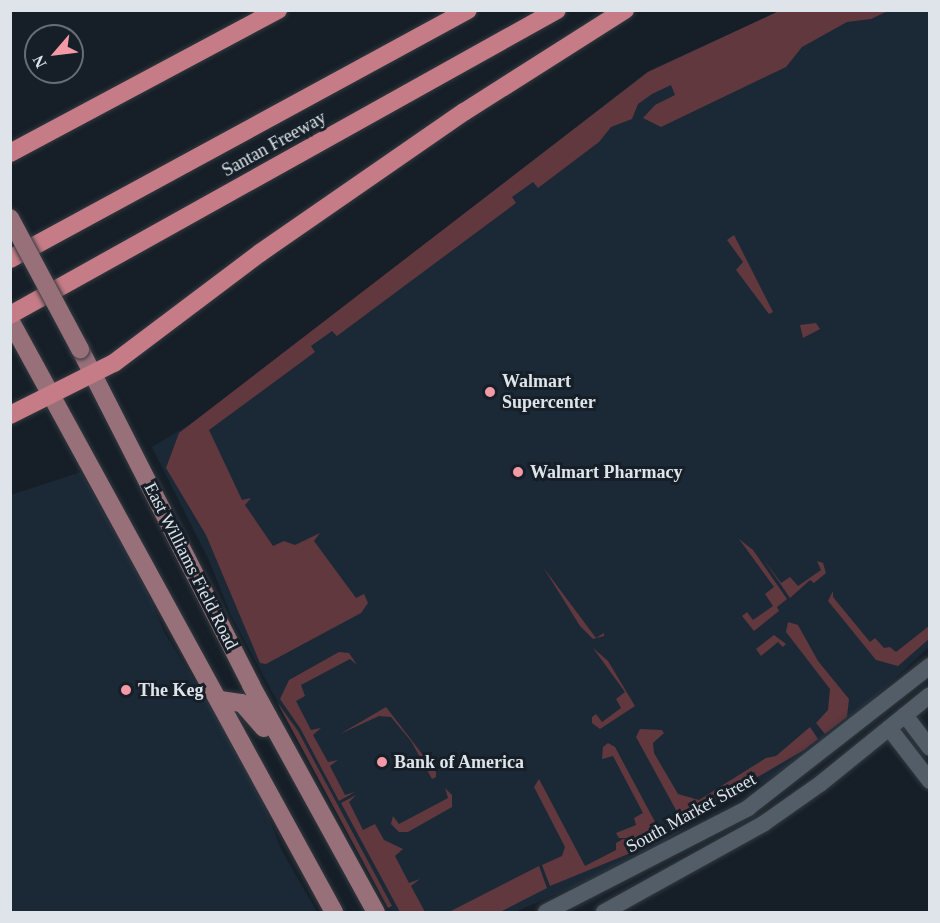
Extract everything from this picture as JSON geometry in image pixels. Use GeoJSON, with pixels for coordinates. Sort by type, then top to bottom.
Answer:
{"type":"FeatureCollection","features":[{"type":"Feature","properties":{"kind":"highway"},"geometry":{"type":"LineString","coordinates":[[10,153],[278,10]]}},
{"type":"Feature","properties":{"kind":"highway","name":"Santan Freeway"},"geometry":{"type":"LineString","coordinates":[[10,260],[468,10]]}},
{"type":"Feature","properties":{"kind":"highway","name":"Santan Freeway"},"geometry":{"type":"LineString","coordinates":[[10,315],[557,10]]}},
{"type":"Feature","properties":{"kind":"highway"},"geometry":{"type":"LineString","coordinates":[[10,416],[94,374],[464,112],[625,10]]}},
{"type":"Feature","properties":{"kind":"main road","name":"East Williams Field Road"},"geometry":{"type":"LineString","coordinates":[[10,218],[94,374],[297,769],[376,912]]}},
{"type":"Feature","properties":{"kind":"main road","name":"East Williams Field Road"},"geometry":{"type":"LineString","coordinates":[[10,320],[334,912]]}},
{"type":"Feature","properties":{"kind":"main road"},"geometry":{"type":"LineString","coordinates":[[220,700],[242,703],[251,710],[278,752],[297,769]]}},
{"type":"Feature","properties":{"kind":"street","name":"South Market Street"},"geometry":{"type":"LineString","coordinates":[[546,912],[748,808],[930,666]]}},
{"type":"Feature","properties":{"kind":"street"},"geometry":{"type":"LineString","coordinates":[[604,912],[763,824],[930,695]]}},
{"type":"Feature","properties":{"kind":"street"},"geometry":{"type":"LineString","coordinates":[[905,715],[930,748]]}},
{"type":"Feature","properties":{"kind":"street"},"geometry":{"type":"LineString","coordinates":[[889,728],[930,781]]}},
{"type":"Feature","properties":{"kind":"shaded area"},"geometry":{"type":"Polygon","coordinates":[[[779,11],[888,11],[871,19],[847,22],[802,47],[786,67],[661,127],[643,118],[655,105],[675,95],[671,85],[652,94],[638,104],[632,119],[611,127],[599,142],[538,188],[533,182],[512,197],[516,203],[337,336],[332,331],[311,346],[315,352],[209,430],[242,500],[251,498],[245,505],[273,546],[284,541],[295,545],[320,533],[314,541],[356,598],[364,594],[368,603],[361,613],[266,664],[260,663],[206,535],[166,468],[179,433],[648,72],[779,11]]]}},
{"type":"Feature","properties":{"kind":"shaded area"},"geometry":{"type":"Polygon","coordinates":[[[780,11],[929,11],[929,647],[849,721],[789,768],[694,821],[659,846],[515,912],[390,912],[231,615],[208,558],[152,447],[192,423],[330,319],[648,71],[780,11]]]}},
{"type":"Feature","properties":{"kind":"shaded area"},"geometry":{"type":"Polygon","coordinates":[[[734,235],[773,312],[769,314],[736,270],[743,262],[727,240],[734,235]]]}},
{"type":"Feature","properties":{"kind":"shaded area"},"geometry":{"type":"Polygon","coordinates":[[[816,323],[820,329],[803,338],[800,325],[816,323]]]}},
{"type":"Feature","properties":{"kind":"shaded area"},"geometry":{"type":"Polygon","coordinates":[[[81,472],[145,586],[164,632],[224,729],[262,799],[281,849],[317,912],[11,912],[11,495],[81,472]]]}},
{"type":"Feature","properties":{"kind":"shaded area"},"geometry":{"type":"Polygon","coordinates":[[[739,539],[753,550],[787,599],[777,607],[779,611],[754,631],[742,616],[747,612],[753,620],[773,606],[765,594],[774,587],[739,539]]]}},
{"type":"Feature","properties":{"kind":"shaded area"},"geometry":{"type":"Polygon","coordinates":[[[762,557],[781,583],[790,577],[798,586],[821,570],[817,561],[823,563],[826,573],[814,583],[810,580],[790,598],[762,557]]]}},
{"type":"Feature","properties":{"kind":"shaded area"},"geometry":{"type":"Polygon","coordinates":[[[543,567],[596,638],[604,633],[604,636],[593,639],[580,626],[543,567]]]}},
{"type":"Feature","properties":{"kind":"shaded area"},"geometry":{"type":"Polygon","coordinates":[[[833,591],[833,597],[870,642],[875,638],[884,648],[890,647],[896,652],[929,626],[929,639],[898,666],[876,660],[828,601],[833,591]]]}},
{"type":"Feature","properties":{"kind":"shaded area"},"geometry":{"type":"Polygon","coordinates":[[[788,622],[798,625],[818,661],[849,699],[847,717],[825,734],[816,723],[828,710],[830,689],[786,632],[788,622]]]}},
{"type":"Feature","properties":{"kind":"shaded area"},"geometry":{"type":"Polygon","coordinates":[[[774,635],[786,644],[783,647],[778,642],[761,656],[756,649],[774,635]]]}},
{"type":"Feature","properties":{"kind":"shaded area"},"geometry":{"type":"Polygon","coordinates":[[[593,648],[608,661],[635,706],[600,729],[592,723],[592,717],[596,714],[602,722],[621,708],[616,699],[625,692],[593,648]]]}},
{"type":"Feature","properties":{"kind":"shaded area"},"geometry":{"type":"Polygon","coordinates":[[[339,652],[349,653],[357,665],[350,659],[301,685],[305,696],[296,701],[311,730],[321,728],[313,735],[328,762],[338,760],[330,766],[345,795],[355,792],[339,801],[300,728],[280,699],[289,680],[339,652]]]}},
{"type":"Feature","properties":{"kind":"shaded area"},"geometry":{"type":"Polygon","coordinates":[[[277,702],[298,731],[392,906],[388,908],[277,702]]]}},
{"type":"Feature","properties":{"kind":"shaded area"},"geometry":{"type":"Polygon","coordinates":[[[386,707],[436,772],[436,777],[432,779],[411,741],[391,717],[379,716],[340,734],[386,707]]]}},
{"type":"Feature","properties":{"kind":"shaded area"},"geometry":{"type":"Polygon","coordinates":[[[810,727],[818,739],[804,750],[691,816],[676,810],[636,737],[640,729],[662,730],[664,733],[653,743],[654,753],[678,794],[699,800],[766,758],[776,756],[810,727]]]}},
{"type":"Feature","properties":{"kind":"shaded area"},"geometry":{"type":"Polygon","coordinates":[[[608,743],[615,747],[662,835],[656,843],[641,848],[636,838],[619,838],[616,833],[636,825],[634,818],[643,813],[613,756],[602,759],[603,747],[608,743]]]}},
{"type":"Feature","properties":{"kind":"shaded area"},"geometry":{"type":"Polygon","coordinates":[[[539,779],[585,866],[616,850],[616,843],[623,839],[633,841],[638,850],[550,886],[542,865],[562,856],[565,847],[534,787],[539,779]]]}},
{"type":"Feature","properties":{"kind":"shaded area"},"geometry":{"type":"Polygon","coordinates":[[[445,788],[452,795],[452,807],[408,832],[399,832],[391,824],[393,816],[399,824],[448,798],[445,788]]]}},
{"type":"Feature","properties":{"kind":"shaded area"},"geometry":{"type":"Polygon","coordinates":[[[356,795],[349,802],[363,830],[375,824],[384,840],[403,849],[395,856],[409,883],[420,879],[411,886],[425,912],[400,912],[341,803],[356,795]]]}},
{"type":"Feature","properties":{"kind":"shaded area"},"geometry":{"type":"Polygon","coordinates":[[[539,866],[547,888],[500,912],[449,912],[539,866]]]}},
{"type":"Feature","properties":{"kind":"place","name":"Walmart Supercenter"},"geometry":{"type":"Point","coordinates":[490,392]}},
{"type":"Feature","properties":{"kind":"place","name":"Walmart Pharmacy"},"geometry":{"type":"Point","coordinates":[518,472]}},
{"type":"Feature","properties":{"kind":"place","name":"The Keg"},"geometry":{"type":"Point","coordinates":[126,690]}},
{"type":"Feature","properties":{"kind":"place","name":"Bank of America"},"geometry":{"type":"Point","coordinates":[382,762]}}]}
